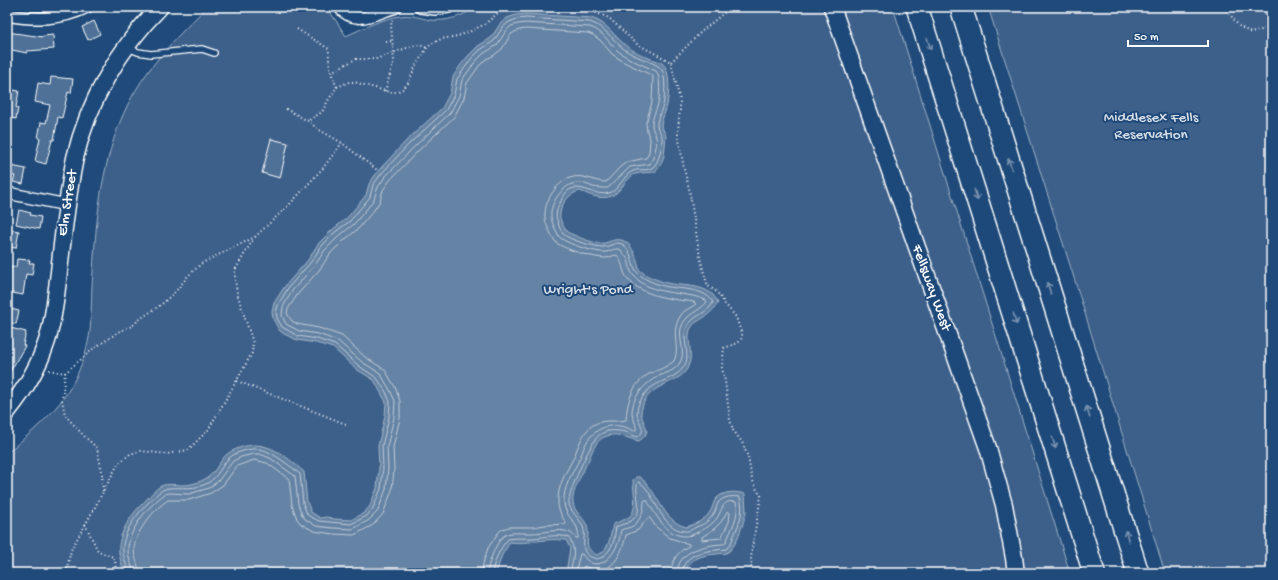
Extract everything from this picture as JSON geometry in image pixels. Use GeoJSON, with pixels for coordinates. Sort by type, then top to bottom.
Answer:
{"type":"FeatureCollection","features":[{"type":"Feature","properties":{"kind":"highway"},"geometry":{"type":"LineString","coordinates":[[917,7],[1094,573]]}},
{"type":"Feature","properties":{"kind":"highway"},"geometry":{"type":"LineString","coordinates":[[961,7],[1138,573]]}},
{"type":"Feature","properties":{"kind":"main road","name":"Elm Street"},"geometry":{"type":"LineString","coordinates":[[7,412],[20,396],[28,382],[47,342],[55,302],[76,156],[84,126],[104,83],[126,47],[141,27],[160,7]]}},
{"type":"Feature","properties":{"kind":"main road","name":"Fellsway West"},"geometry":{"type":"LineString","coordinates":[[832,7],[988,448],[1004,505],[1016,573]]}},
{"type":"Feature","properties":{"kind":"street"},"geometry":{"type":"LineString","coordinates":[[7,15],[45,18],[66,16],[87,7]]}},
{"type":"Feature","properties":{"kind":"street"},"geometry":{"type":"LineString","coordinates":[[338,7],[346,15],[357,18],[393,8]]}},
{"type":"Feature","properties":{"kind":"street"},"geometry":{"type":"LineString","coordinates":[[420,7],[435,9],[449,7]]}},
{"type":"Feature","properties":{"kind":"street"},"geometry":{"type":"LineString","coordinates":[[7,193],[68,205]]}},
{"type":"Feature","properties":{"kind":"lane"},"geometry":{"type":"LineString","coordinates":[[126,47],[138,52],[151,54],[202,49],[214,53]]}},
{"type":"Feature","properties":{"kind":"path"},"geometry":{"type":"LineString","coordinates":[[308,121],[322,112],[337,87],[349,82],[354,82],[385,91],[392,92],[403,90],[409,82],[416,65],[427,48],[435,42],[458,36],[480,27],[496,14],[515,7]]}},
{"type":"Feature","properties":{"kind":"path"},"geometry":{"type":"LineString","coordinates":[[536,7],[584,10],[597,13],[609,18],[637,44],[671,62],[680,101],[678,134],[691,196],[700,258],[708,286],[717,292],[736,317],[742,334],[741,340],[738,343],[724,348],[722,354],[722,368],[727,387],[730,420],[733,430],[742,442],[748,457],[752,479],[761,496],[751,555],[752,573]]}},
{"type":"Feature","properties":{"kind":"path"},"geometry":{"type":"LineString","coordinates":[[671,62],[702,31],[732,7]]}},
{"type":"Feature","properties":{"kind":"path"},"geometry":{"type":"LineString","coordinates":[[1224,7],[1239,26],[1251,33],[1271,29]]}},
{"type":"Feature","properties":{"kind":"path"},"geometry":{"type":"LineString","coordinates":[[385,91],[394,61],[392,42],[393,8]]}},
{"type":"Feature","properties":{"kind":"path"},"geometry":{"type":"LineString","coordinates":[[297,29],[329,49],[331,72],[337,87]]}},
{"type":"Feature","properties":{"kind":"path"},"geometry":{"type":"LineString","coordinates":[[386,42],[392,42]]}},
{"type":"Feature","properties":{"kind":"path"},"geometry":{"type":"LineString","coordinates":[[331,72],[356,58],[374,60],[412,46],[420,45],[427,48]]}},
{"type":"Feature","properties":{"kind":"path"},"geometry":{"type":"LineString","coordinates":[[286,109],[342,142],[377,170]]}},
{"type":"Feature","properties":{"kind":"path"},"geometry":{"type":"LineString","coordinates":[[66,573],[71,550],[118,464],[130,454],[142,451],[167,454],[188,450],[208,430],[252,353],[252,343],[234,279],[235,270],[255,237],[290,204],[323,168],[342,142]]}},
{"type":"Feature","properties":{"kind":"path"},"geometry":{"type":"LineString","coordinates":[[103,491],[102,472],[97,448],[65,415],[62,400],[65,374],[93,349],[120,331],[132,326],[162,304],[202,262],[255,237]]}},
{"type":"Feature","properties":{"kind":"path"},"geometry":{"type":"LineString","coordinates":[[48,370],[65,374]]}},
{"type":"Feature","properties":{"kind":"path"},"geometry":{"type":"LineString","coordinates":[[237,381],[346,424]]}},
{"type":"Feature","properties":{"kind":"path"},"geometry":{"type":"LineString","coordinates":[[84,524],[98,551],[113,557],[115,560],[116,573]]}},
{"type":"Feature","properties":{"kind":"green space","name":"Wright's Pond"},"geometry":{"type":"Polygon","coordinates":[[[207,7],[327,7],[346,36],[373,24],[394,17],[415,16],[430,20],[443,20],[460,16],[476,7],[893,7],[1070,573],[7,573],[7,453],[37,427],[64,398],[77,375],[83,359],[90,331],[92,278],[100,195],[108,158],[120,122],[127,105],[146,74],[169,46],[207,7]]]}},
{"type":"Feature","properties":{"kind":"green space","name":"Middlesex Fells Reservation"},"geometry":{"type":"Polygon","coordinates":[[[988,7],[1271,7],[1271,573],[1165,573],[1075,281],[988,7]]]}},
{"type":"Feature","properties":{"kind":"water","name":"Wright's Pond"},"geometry":{"type":"Polygon","coordinates":[[[526,14],[592,18],[607,27],[622,42],[636,52],[660,62],[666,67],[669,89],[667,105],[661,125],[666,136],[664,156],[660,166],[655,172],[633,175],[616,193],[611,196],[601,198],[580,191],[576,192],[564,202],[560,219],[567,232],[586,240],[596,243],[605,243],[613,240],[626,242],[630,245],[634,252],[639,269],[645,274],[671,284],[698,287],[712,294],[718,303],[710,313],[693,325],[690,330],[690,358],[687,369],[678,378],[654,391],[644,402],[641,414],[647,431],[645,436],[639,441],[619,435],[611,435],[600,440],[594,448],[577,484],[573,499],[575,509],[587,526],[589,549],[597,555],[605,550],[609,542],[613,524],[631,515],[634,506],[633,480],[636,477],[640,477],[652,490],[665,512],[671,518],[686,527],[705,518],[711,511],[715,500],[721,495],[733,492],[745,494],[746,512],[739,535],[733,547],[730,551],[725,553],[697,558],[690,564],[685,573],[566,573],[570,548],[566,540],[549,540],[524,543],[510,542],[502,555],[496,573],[126,573],[120,560],[120,539],[126,524],[131,517],[155,490],[164,485],[190,484],[207,478],[226,455],[248,445],[257,445],[274,450],[282,454],[304,472],[307,502],[311,512],[320,518],[327,517],[351,520],[364,513],[370,506],[377,488],[379,468],[378,446],[385,416],[386,402],[374,380],[356,369],[333,348],[297,340],[279,330],[273,319],[272,312],[274,303],[285,286],[308,260],[318,244],[347,218],[366,195],[369,184],[378,171],[407,140],[442,108],[450,93],[453,77],[468,56],[478,46],[491,38],[500,24],[507,18],[526,14]]]}},
{"type":"Feature","properties":{"kind":"building"},"geometry":{"type":"Polygon","coordinates":[[[94,21],[100,34],[88,40],[82,27],[94,21]]]}},
{"type":"Feature","properties":{"kind":"building"},"geometry":{"type":"Polygon","coordinates":[[[7,32],[43,37],[53,35],[54,49],[27,51],[27,53],[7,49],[7,32]]]}},
{"type":"Feature","properties":{"kind":"building"},"geometry":{"type":"Polygon","coordinates":[[[51,77],[73,79],[71,93],[68,92],[62,118],[58,117],[54,140],[52,140],[46,164],[35,161],[40,138],[38,138],[41,122],[46,123],[50,105],[35,102],[38,83],[50,85],[51,77]]]}},
{"type":"Feature","properties":{"kind":"building"},"geometry":{"type":"Polygon","coordinates":[[[7,89],[19,91],[16,107],[18,108],[16,119],[7,117],[7,89]]]}},
{"type":"Feature","properties":{"kind":"building"},"geometry":{"type":"Polygon","coordinates":[[[271,139],[288,143],[280,178],[262,173],[271,139]]]}},
{"type":"Feature","properties":{"kind":"building"},"geometry":{"type":"Polygon","coordinates":[[[11,166],[26,169],[23,184],[13,182],[15,176],[9,175],[11,166]]]}},
{"type":"Feature","properties":{"kind":"building"},"geometry":{"type":"Polygon","coordinates":[[[19,210],[31,213],[30,215],[41,217],[39,229],[16,224],[19,210]]]}},
{"type":"Feature","properties":{"kind":"building"},"geometry":{"type":"Polygon","coordinates":[[[7,229],[19,231],[16,248],[7,247],[7,229]]]}},
{"type":"Feature","properties":{"kind":"building"},"geometry":{"type":"Polygon","coordinates":[[[17,259],[30,260],[29,263],[34,263],[32,275],[26,274],[23,295],[7,292],[7,278],[9,278],[11,267],[16,267],[17,259]]]}},
{"type":"Feature","properties":{"kind":"building"},"geometry":{"type":"Polygon","coordinates":[[[7,308],[19,311],[16,324],[7,322],[7,308]]]}},
{"type":"Feature","properties":{"kind":"building"},"geometry":{"type":"Polygon","coordinates":[[[7,327],[26,332],[23,345],[25,346],[7,377],[7,327]]]}}]}
